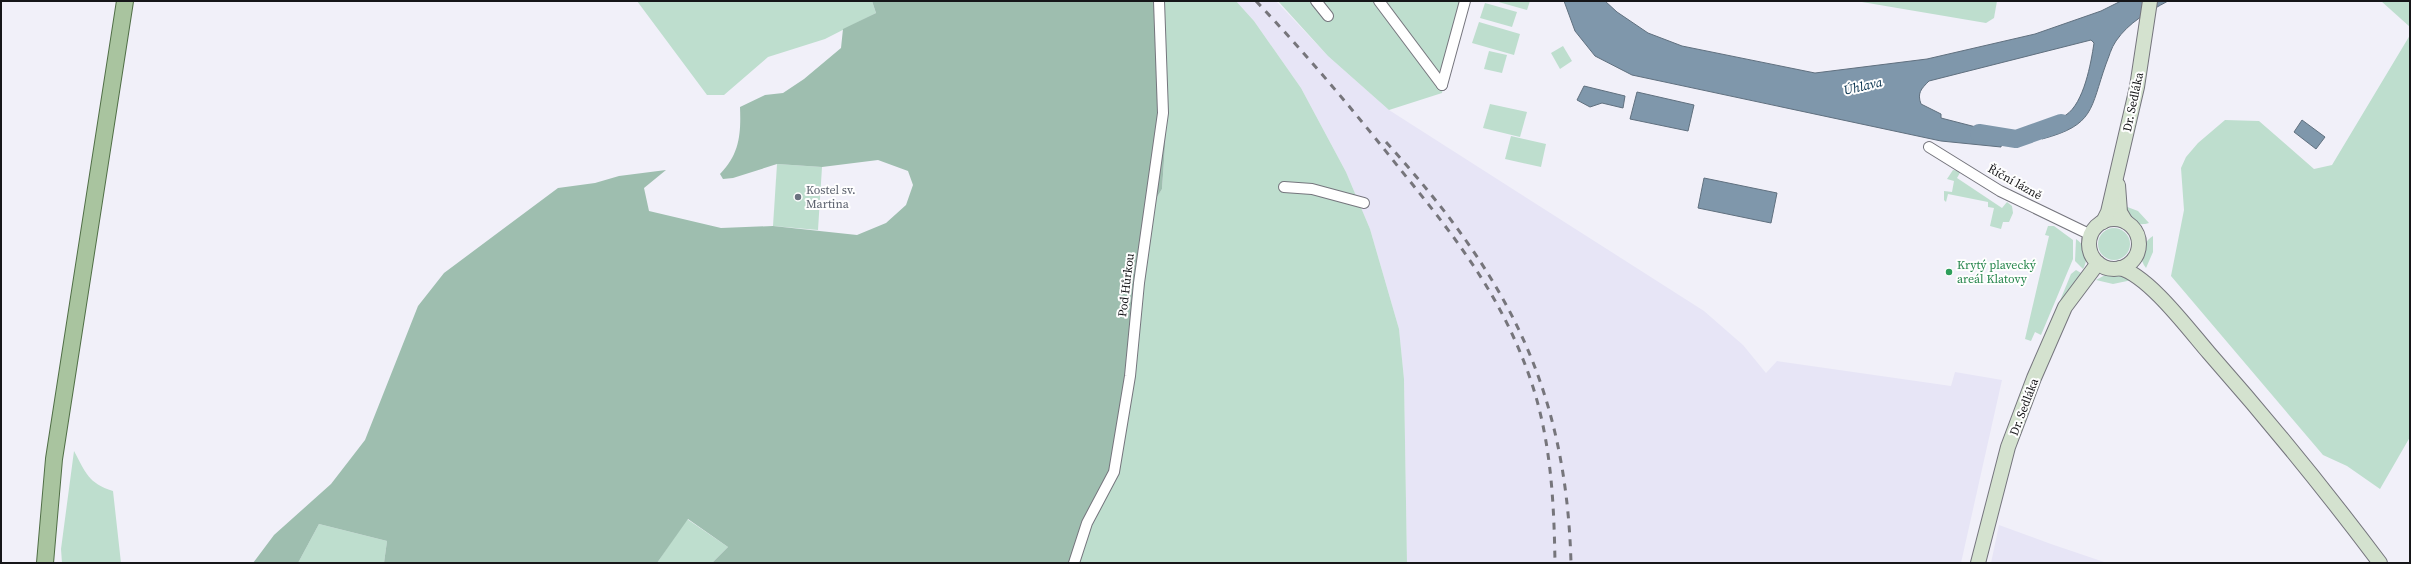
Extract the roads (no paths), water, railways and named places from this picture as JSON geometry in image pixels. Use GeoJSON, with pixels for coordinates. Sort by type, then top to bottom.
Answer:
{"type":"FeatureCollection","features":[{"type":"Feature","properties":{"kind":"main road"},"geometry":{"type":"LineString","coordinates":[[45,563],[54,459],[125,1]]}},
{"type":"Feature","properties":{"kind":"main road","name":"Dr. Sedláka"},"geometry":{"type":"LineString","coordinates":[[2091,235],[2103,222],[2108,212],[2143,58],[2150,1]]}},
{"type":"Feature","properties":{"kind":"main road","name":"Dr. Sedláka"},"geometry":{"type":"LineString","coordinates":[[2118,170],[2120,212],[2138,236],[2137,254]]}},
{"type":"Feature","properties":{"kind":"main road"},"geometry":{"type":"LineString","coordinates":[[2103,222],[2115,219],[2126,222]]}},
{"type":"Feature","properties":{"kind":"main road"},"geometry":{"type":"LineString","coordinates":[[2091,235],[2089,247],[2098,263],[2108,268],[2120,268],[2130,263],[2137,254]]}},
{"type":"Feature","properties":{"kind":"main road"},"geometry":{"type":"LineString","coordinates":[[2137,254],[2139,263],[2166,304]]}},
{"type":"Feature","properties":{"kind":"main road","name":"Dr. Sedláka"},"geometry":{"type":"LineString","coordinates":[[1978,563],[2008,446],[2034,378],[2065,307],[2098,263]]}},
{"type":"Feature","properties":{"kind":"main road"},"geometry":{"type":"LineString","coordinates":[[2120,268],[2139,278],[2166,304],[2298,458],[2380,563]]}},
{"type":"Feature","properties":{"kind":"street","name":"Pod Hůrkou"},"geometry":{"type":"LineString","coordinates":[[1074,563],[1087,523],[1114,472],[1130,376],[1139,282],[1163,114],[1159,1]]}},
{"type":"Feature","properties":{"kind":"street"},"geometry":{"type":"LineString","coordinates":[[1316,1],[1328,16]]}},
{"type":"Feature","properties":{"kind":"street"},"geometry":{"type":"LineString","coordinates":[[1379,1],[1442,85],[1465,1]]}},
{"type":"Feature","properties":{"kind":"street","name":"Říční lázně"},"geometry":{"type":"LineString","coordinates":[[1929,147],[2000,191],[2091,235]]}},
{"type":"Feature","properties":{"kind":"street"},"geometry":{"type":"LineString","coordinates":[[1284,187],[1312,188],[1364,203]]}},
{"type":"Feature","properties":{"kind":"water","name":"Úhlava"},"geometry":{"type":"Polygon","coordinates":[[[1564,1],[1605,1],[1617,12],[1648,33],[1682,46],[1815,73],[1927,59],[2035,34],[2101,11],[2121,1],[2168,1],[2139,18],[2121,34],[2111,50],[2093,104],[2088,113],[2072,128],[2059,134],[2042,139],[2037,127],[2066,115],[2078,102],[2086,82],[2091,61],[2094,43],[2091,40],[1929,81],[1922,89],[1919,97],[1921,104],[1941,114],[1941,118],[2003,134],[2001,147],[1941,141],[1632,75],[1595,56],[1575,31],[1564,1]]]}},
{"type":"Feature","properties":{"kind":"water"},"geometry":{"type":"Polygon","coordinates":[[[1584,86],[1625,96],[1623,108],[1602,103],[1590,107],[1577,100],[1584,86]]]}},
{"type":"Feature","properties":{"kind":"water"},"geometry":{"type":"Polygon","coordinates":[[[1637,92],[1694,105],[1688,131],[1630,119],[1637,92]]]}},
{"type":"Feature","properties":{"kind":"water"},"geometry":{"type":"Polygon","coordinates":[[[2302,120],[2325,137],[2316,149],[2294,132],[2302,120]]]}},
{"type":"Feature","properties":{"kind":"water"},"geometry":{"type":"Polygon","coordinates":[[[1704,178],[1777,193],[1771,223],[1698,208],[1704,178]]]}},
{"type":"Feature","properties":{"kind":"waterway"},"geometry":{"type":"LineString","coordinates":[[1979,133],[2016,139],[2061,123]]}},
{"type":"Feature","properties":{"kind":"railway"},"geometry":{"type":"LineString","coordinates":[[1256,1],[1294,42],[1348,105],[1440,219],[1476,270],[1507,323],[1532,384],[1543,428],[1550,472],[1554,517],[1555,563]]}},
{"type":"Feature","properties":{"kind":"railway"},"geometry":{"type":"LineString","coordinates":[[1386,142],[1428,190],[1464,238],[1495,285],[1521,334],[1541,385],[1557,440],[1566,499],[1571,563]]}},
{"type":"Feature","properties":{"kind":"place","name":"Kostel sv. Martina"},"geometry":{"type":"Point","coordinates":[798,197]}},
{"type":"Feature","properties":{"kind":"place","name":"Krytý plavecký areál Klatovy"},"geometry":{"type":"Point","coordinates":[1949,272]}}]}
